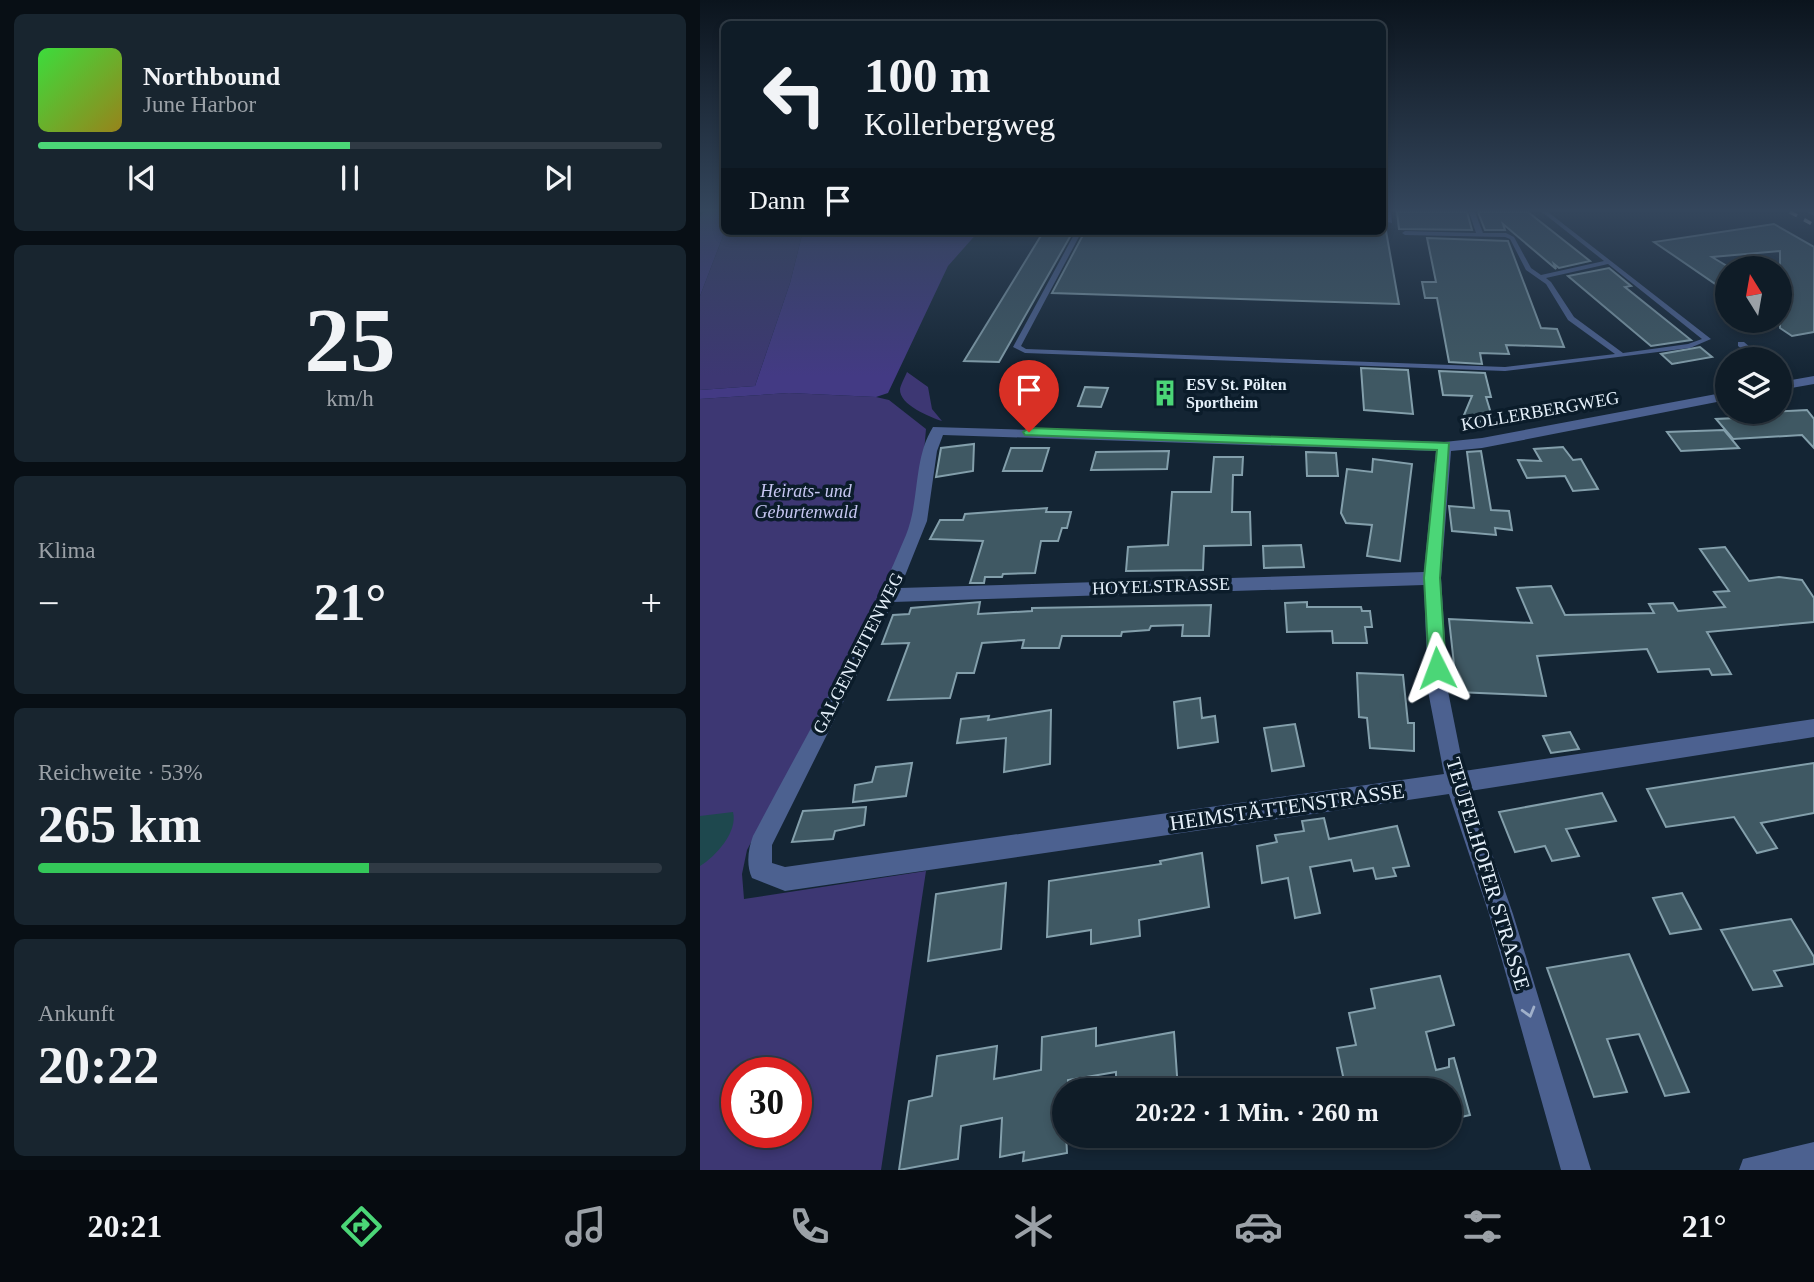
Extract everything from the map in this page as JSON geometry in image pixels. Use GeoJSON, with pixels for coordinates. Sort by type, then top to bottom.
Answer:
{"type":"FeatureCollection","features":[{"type":"Feature","properties":{"kind":"street"},"geometry":{"type":"LineString","coordinates":[[1792,384],[1814,380]]}},
{"type":"Feature","properties":{"kind":"street","name":"KOLLERBERGWEG"},"geometry":{"type":"LineString","coordinates":[[937,430],[1444,446],[1482,443],[1715,398]]}},
{"type":"Feature","properties":{"kind":"street","name":"GALGENLEITENWEG"},"geometry":{"type":"LineString","coordinates":[[760,870],[761,844],[890,595],[922,518],[930,451],[937,430]]}},
{"type":"Feature","properties":{"kind":"street","name":"TEUFELHOFER STRASSE"},"geometry":{"type":"LineString","coordinates":[[1444,446],[1432,578],[1438,691],[1456,783],[1501,914],[1576,1170]]}},
{"type":"Feature","properties":{"kind":"street","name":"HOYELSTRASSE"},"geometry":{"type":"LineString","coordinates":[[890,595],[1432,578]]}},
{"type":"Feature","properties":{"kind":"street","name":"HEIMSTÄTTENSTRASSE"},"geometry":{"type":"LineString","coordinates":[[760,870],[785,878],[1456,783],[1814,728]]}},
{"type":"Feature","properties":{"kind":"street"},"geometry":{"type":"LineString","coordinates":[[1754,1170],[1814,1157]]}},
{"type":"Feature","properties":{"kind":"lane"},"geometry":{"type":"LineString","coordinates":[[1060,267],[1017,347],[1025,351],[1505,369],[1690,346],[1707,339],[1615,267]]}},
{"type":"Feature","properties":{"kind":"lane"},"geometry":{"type":"LineString","coordinates":[[1527,267],[1549,282],[1571,318],[1622,355]]}},
{"type":"Feature","properties":{"kind":"lane"},"geometry":{"type":"LineString","coordinates":[[1541,277],[1588,267]]}},
{"type":"Feature","properties":{"kind":"lane"},"geometry":{"type":"LineString","coordinates":[[1741,344],[1745,347]]}},
{"type":"Feature","properties":{"kind":"green space"},"geometry":{"type":"Polygon","coordinates":[[[711,267],[794,267],[755,386],[700,390],[700,296],[711,267]]]}},
{"type":"Feature","properties":{"kind":"green space"},"geometry":{"type":"Polygon","coordinates":[[[907,372],[928,387],[932,409],[942,421],[916,410],[904,400],[900,389],[907,372]]]}},
{"type":"Feature","properties":{"kind":"green space","name":"Heirats- und Geburtenwald"},"geometry":{"type":"Polygon","coordinates":[[[789,393],[889,400],[926,429],[919,509],[882,596],[747,850],[742,874],[744,899],[926,871],[881,1170],[700,1170],[700,399],[789,393]]]}},
{"type":"Feature","properties":{"kind":"shaded area"},"geometry":{"type":"Polygon","coordinates":[[[700,267],[711,267],[700,296],[700,267]]]}},
{"type":"Feature","properties":{"kind":"shaded area"},"geometry":{"type":"Polygon","coordinates":[[[794,267],[948,267],[888,393],[876,397],[789,393],[700,399],[700,390],[755,386],[794,267]]]}},
{"type":"Feature","properties":{"kind":"shaded area"},"geometry":{"type":"Polygon","coordinates":[[[733,812],[734,820],[729,835],[719,850],[700,866],[700,816],[733,812]]]}},
{"type":"Feature","properties":{"kind":"building"},"geometry":{"type":"Polygon","coordinates":[[[1022,267],[1053,267],[999,362],[964,361],[1022,267]]]}},
{"type":"Feature","properties":{"kind":"building"},"geometry":{"type":"Polygon","coordinates":[[[1066,267],[1392,267],[1399,304],[1052,293],[1066,267]]]}},
{"type":"Feature","properties":{"kind":"building"},"geometry":{"type":"Polygon","coordinates":[[[1433,267],[1518,267],[1541,328],[1557,329],[1564,347],[1506,345],[1509,354],[1480,353],[1482,364],[1449,362],[1437,298],[1425,298],[1422,282],[1436,282],[1433,267]]]}},
{"type":"Feature","properties":{"kind":"building"},"geometry":{"type":"Polygon","coordinates":[[[1690,267],[1715,267],[1715,284],[1690,267]]]}},
{"type":"Feature","properties":{"kind":"building"},"geometry":{"type":"Polygon","coordinates":[[[1792,267],[1814,267],[1814,332],[1792,336],[1788,333],[1792,333],[1792,267]]]}},
{"type":"Feature","properties":{"kind":"building"},"geometry":{"type":"Polygon","coordinates":[[[1609,268],[1631,286],[1625,287],[1691,340],[1651,346],[1568,276],[1609,268]]]}},
{"type":"Feature","properties":{"kind":"building"},"geometry":{"type":"Polygon","coordinates":[[[1700,347],[1712,357],[1672,364],[1661,354],[1700,347]]]}},
{"type":"Feature","properties":{"kind":"building"},"geometry":{"type":"Polygon","coordinates":[[[1361,368],[1408,370],[1413,414],[1364,410],[1361,368]]]}},
{"type":"Feature","properties":{"kind":"building"},"geometry":{"type":"Polygon","coordinates":[[[1439,371],[1485,373],[1491,397],[1486,397],[1493,420],[1477,422],[1464,415],[1472,396],[1443,395],[1439,371]]]}},
{"type":"Feature","properties":{"kind":"building"},"geometry":{"type":"Polygon","coordinates":[[[1085,387],[1108,388],[1101,407],[1078,406],[1085,387]]]}},
{"type":"Feature","properties":{"kind":"building"},"geometry":{"type":"Polygon","coordinates":[[[1807,410],[1814,419],[1814,448],[1802,435],[1733,439],[1720,424],[1792,424],[1792,411],[1807,410]]]}},
{"type":"Feature","properties":{"kind":"building"},"geometry":{"type":"Polygon","coordinates":[[[1724,430],[1739,448],[1681,451],[1667,432],[1724,430]]]}},
{"type":"Feature","properties":{"kind":"building"},"geometry":{"type":"Polygon","coordinates":[[[974,444],[973,471],[936,477],[941,448],[974,444]]]}},
{"type":"Feature","properties":{"kind":"building"},"geometry":{"type":"Polygon","coordinates":[[[1563,447],[1573,460],[1581,459],[1598,489],[1573,491],[1565,476],[1527,478],[1518,460],[1541,461],[1534,449],[1563,447]]]}},
{"type":"Feature","properties":{"kind":"building"},"geometry":{"type":"Polygon","coordinates":[[[1011,448],[1049,448],[1042,471],[1003,471],[1011,448]]]}},
{"type":"Feature","properties":{"kind":"building"},"geometry":{"type":"Polygon","coordinates":[[[1169,451],[1167,469],[1091,470],[1096,452],[1169,451]]]}},
{"type":"Feature","properties":{"kind":"building"},"geometry":{"type":"Polygon","coordinates":[[[1481,451],[1491,510],[1509,511],[1512,530],[1495,528],[1496,535],[1452,531],[1449,506],[1474,508],[1467,452],[1481,451]]]}},
{"type":"Feature","properties":{"kind":"building"},"geometry":{"type":"Polygon","coordinates":[[[1306,452],[1336,453],[1338,476],[1307,476],[1306,452]]]}},
{"type":"Feature","properties":{"kind":"building"},"geometry":{"type":"Polygon","coordinates":[[[1214,457],[1243,457],[1242,475],[1233,475],[1232,512],[1250,512],[1251,545],[1204,546],[1203,570],[1126,571],[1128,547],[1168,545],[1172,492],[1211,492],[1214,457]]]}},
{"type":"Feature","properties":{"kind":"building"},"geometry":{"type":"Polygon","coordinates":[[[1373,459],[1412,464],[1400,561],[1367,556],[1372,525],[1346,523],[1341,513],[1347,469],[1372,472],[1373,459]]]}},
{"type":"Feature","properties":{"kind":"building"},"geometry":{"type":"Polygon","coordinates":[[[1047,508],[1046,512],[1071,512],[1067,528],[1062,528],[1058,541],[1041,541],[1035,573],[1003,574],[1002,577],[985,577],[984,583],[970,583],[983,541],[930,539],[940,520],[963,520],[965,514],[1047,508]]]}},
{"type":"Feature","properties":{"kind":"building"},"geometry":{"type":"Polygon","coordinates":[[[1301,545],[1304,567],[1264,568],[1263,546],[1301,545]]]}},
{"type":"Feature","properties":{"kind":"building"},"geometry":{"type":"Polygon","coordinates":[[[1725,547],[1749,581],[1779,577],[1802,580],[1814,598],[1814,622],[1707,632],[1731,674],[1712,675],[1709,669],[1658,672],[1647,649],[1537,656],[1546,696],[1457,692],[1449,619],[1532,623],[1517,588],[1551,586],[1565,615],[1654,613],[1649,604],[1673,603],[1678,611],[1725,607],[1714,592],[1729,591],[1700,549],[1725,547]]]}},
{"type":"Feature","properties":{"kind":"building"},"geometry":{"type":"Polygon","coordinates":[[[980,602],[978,614],[1032,611],[1032,608],[1211,605],[1209,636],[1182,636],[1183,625],[1151,626],[1149,630],[1122,632],[1121,636],[1062,636],[1059,648],[1022,648],[1024,640],[982,643],[974,673],[957,673],[950,698],[888,700],[909,643],[882,644],[893,615],[909,614],[911,608],[980,602]]]}},
{"type":"Feature","properties":{"kind":"building"},"geometry":{"type":"Polygon","coordinates":[[[1307,602],[1307,607],[1361,607],[1362,611],[1370,611],[1372,627],[1365,627],[1367,643],[1333,643],[1332,631],[1287,632],[1285,603],[1307,602]]]}},
{"type":"Feature","properties":{"kind":"building"},"geometry":{"type":"Polygon","coordinates":[[[1357,673],[1403,675],[1408,723],[1414,723],[1414,751],[1370,748],[1367,718],[1359,717],[1357,673]]]}},
{"type":"Feature","properties":{"kind":"building"},"geometry":{"type":"Polygon","coordinates":[[[1200,698],[1202,718],[1215,716],[1218,742],[1178,748],[1174,702],[1200,698]]]}},
{"type":"Feature","properties":{"kind":"building"},"geometry":{"type":"Polygon","coordinates":[[[1051,710],[1050,764],[1004,772],[1006,738],[957,743],[961,719],[989,716],[988,720],[1051,710]]]}},
{"type":"Feature","properties":{"kind":"building"},"geometry":{"type":"Polygon","coordinates":[[[1295,724],[1304,766],[1272,771],[1264,728],[1295,724]]]}},
{"type":"Feature","properties":{"kind":"building"},"geometry":{"type":"Polygon","coordinates":[[[1570,732],[1579,749],[1551,753],[1543,736],[1570,732]]]}},
{"type":"Feature","properties":{"kind":"building"},"geometry":{"type":"Polygon","coordinates":[[[912,763],[906,796],[853,802],[855,785],[872,782],[876,767],[912,763]]]}},
{"type":"Feature","properties":{"kind":"building"},"geometry":{"type":"Polygon","coordinates":[[[1814,763],[1814,813],[1761,823],[1777,848],[1757,853],[1734,817],[1666,827],[1647,789],[1814,763]]]}},
{"type":"Feature","properties":{"kind":"building"},"geometry":{"type":"Polygon","coordinates":[[[1602,793],[1616,821],[1566,829],[1579,856],[1552,861],[1545,846],[1515,852],[1499,812],[1602,793]]]}},
{"type":"Feature","properties":{"kind":"building"},"geometry":{"type":"Polygon","coordinates":[[[866,807],[864,825],[835,831],[833,839],[792,842],[803,811],[866,807]]]}},
{"type":"Feature","properties":{"kind":"building"},"geometry":{"type":"Polygon","coordinates":[[[1324,818],[1329,839],[1397,826],[1409,866],[1393,868],[1396,876],[1376,879],[1373,868],[1354,871],[1351,860],[1310,867],[1320,913],[1295,918],[1288,878],[1262,883],[1257,846],[1277,842],[1275,835],[1304,831],[1302,821],[1324,818]]]}},
{"type":"Feature","properties":{"kind":"building"},"geometry":{"type":"Polygon","coordinates":[[[1202,853],[1209,907],[1139,920],[1140,936],[1091,944],[1091,930],[1047,937],[1049,881],[1161,864],[1160,861],[1202,853]]]}},
{"type":"Feature","properties":{"kind":"building"},"geometry":{"type":"Polygon","coordinates":[[[1006,883],[1001,949],[928,961],[936,894],[1006,883]]]}},
{"type":"Feature","properties":{"kind":"building"},"geometry":{"type":"Polygon","coordinates":[[[1682,893],[1701,929],[1670,934],[1653,898],[1682,893]]]}},
{"type":"Feature","properties":{"kind":"building"},"geometry":{"type":"Polygon","coordinates":[[[1791,919],[1814,957],[1814,964],[1774,971],[1782,986],[1753,990],[1721,930],[1791,919]]]}},
{"type":"Feature","properties":{"kind":"building"},"geometry":{"type":"Polygon","coordinates":[[[1629,954],[1689,1092],[1665,1096],[1639,1034],[1607,1039],[1627,1092],[1594,1097],[1547,968],[1629,954]]]}},
{"type":"Feature","properties":{"kind":"building"},"geometry":{"type":"Polygon","coordinates":[[[1440,976],[1454,1025],[1426,1032],[1436,1070],[1449,1067],[1449,1059],[1454,1058],[1460,1078],[1343,1078],[1337,1048],[1356,1045],[1349,1013],[1375,1008],[1371,989],[1440,976]]]}},
{"type":"Feature","properties":{"kind":"building"},"geometry":{"type":"Polygon","coordinates":[[[1096,1028],[1096,1046],[1174,1032],[1177,1078],[1116,1078],[1116,1072],[1080,1078],[1052,1078],[1052,1148],[1067,1148],[1067,1153],[1023,1161],[1024,1152],[1000,1157],[1002,1118],[961,1126],[958,1159],[899,1170],[909,1101],[932,1096],[937,1056],[997,1046],[994,1079],[1041,1070],[1042,1037],[1096,1028]]]}},
{"type":"Feature","properties":{"kind":"building"},"geometry":{"type":"Polygon","coordinates":[[[1462,1086],[1470,1115],[1462,1117],[1462,1086]]]}},
{"type":"Feature","properties":{"kind":"place","name":"ESV St. Pölten Sportheim"},"geometry":{"type":"Point","coordinates":[1165,393]}},
{"type":"Feature","properties":{"kind":"route"},"geometry":{"type":"LineString","coordinates":[[1029,432],[1444,446],[1432,578],[1437,668]]}}]}
